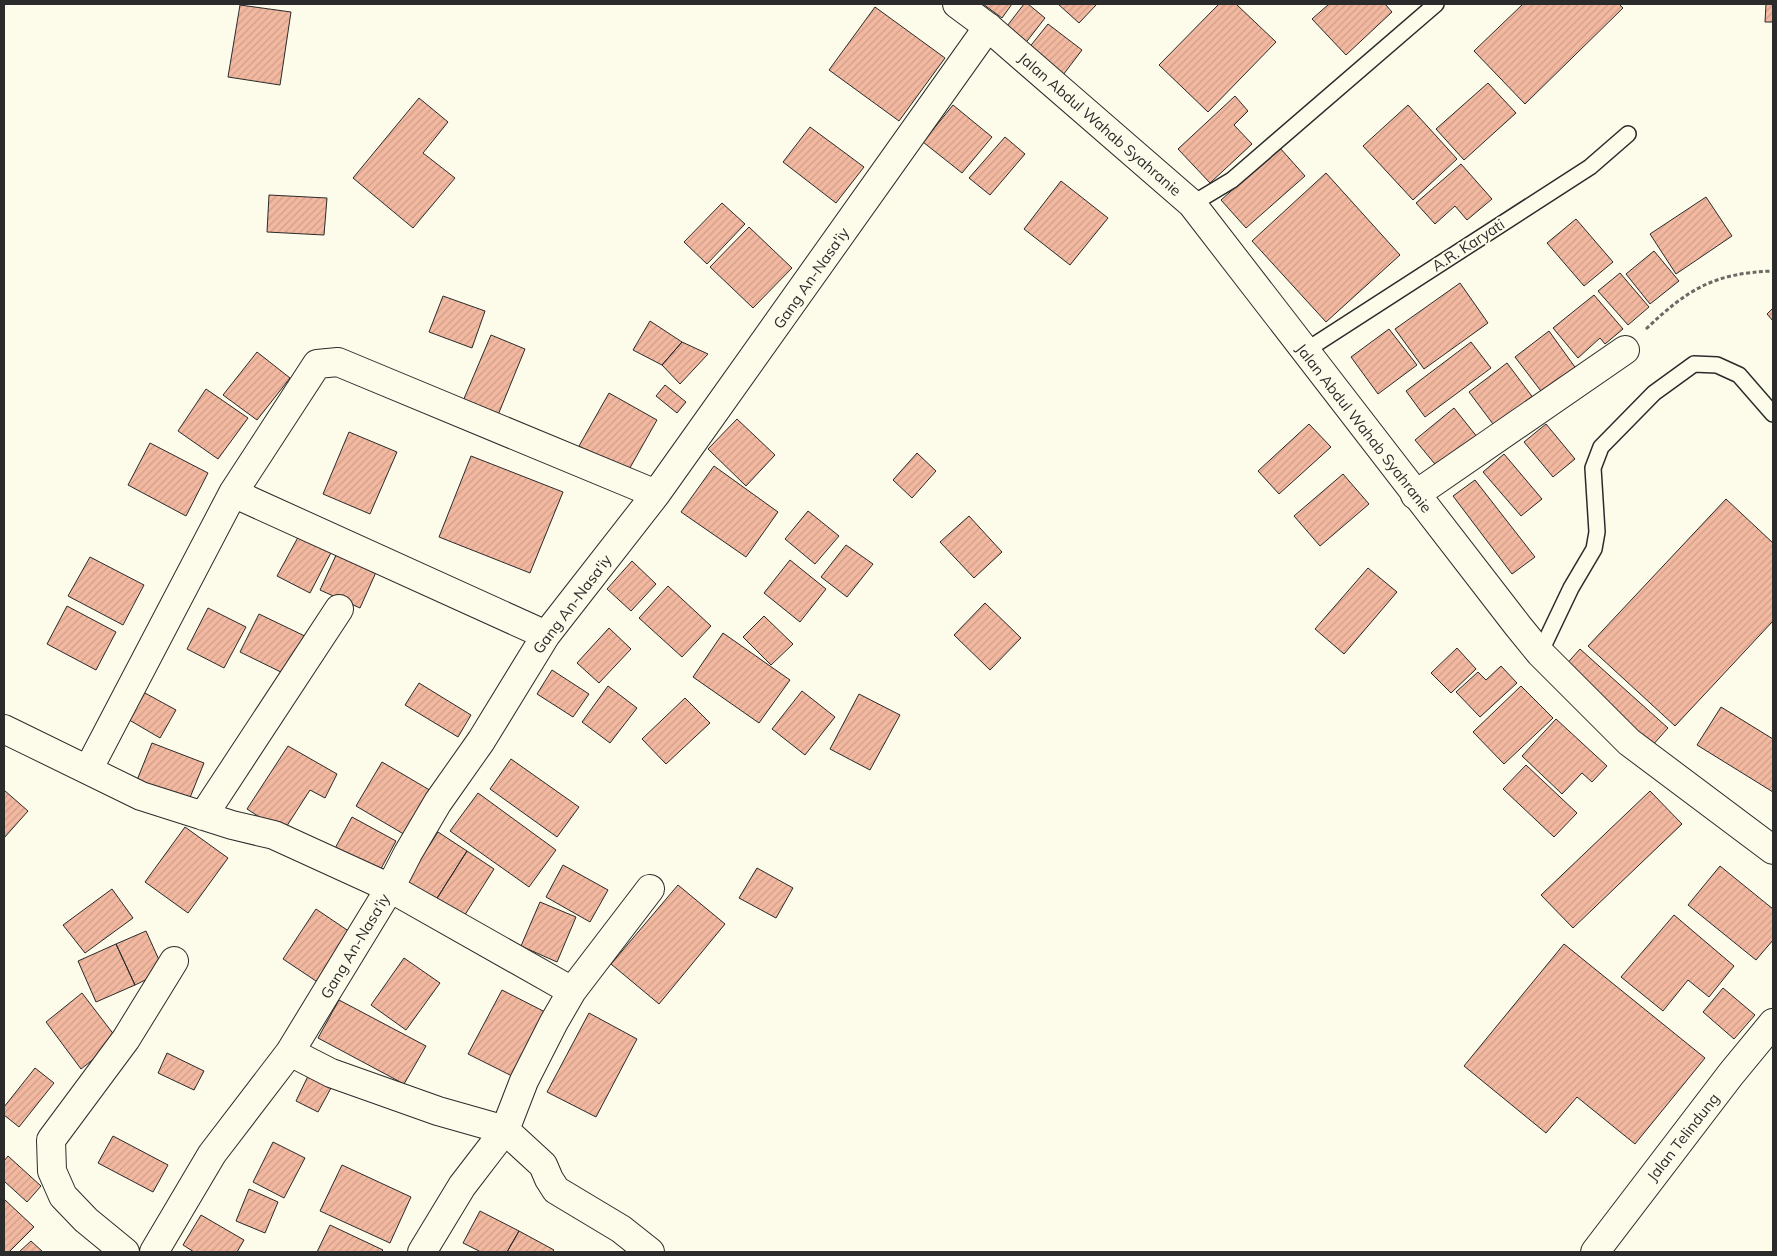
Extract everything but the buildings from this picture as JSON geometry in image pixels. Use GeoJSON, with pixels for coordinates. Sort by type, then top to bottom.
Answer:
{"type":"FeatureCollection","features":[{"type":"Feature","properties":{"kind":"street","name":"Jalan Abdul Wahab Syahranie"},"geometry":{"type":"LineString","coordinates":[[958,4],[988,27],[1192,204],[1415,495],[1540,653],[1629,742],[1773,850]]}},
{"type":"Feature","properties":{"kind":"street","name":"Gang An-Nasa'iy"},"geometry":{"type":"LineString","coordinates":[[154,1252],[212,1154],[290,1052],[390,888],[438,802],[481,741],[546,635],[656,494],[796,300],[988,27]]}},
{"type":"Feature","properties":{"kind":"street"},"geometry":{"type":"LineString","coordinates":[[1415,495],[1624,350]]}},
{"type":"Feature","properties":{"kind":"street"},"geometry":{"type":"LineString","coordinates":[[88,770],[233,493],[317,364],[338,362],[656,494]]}},
{"type":"Feature","properties":{"kind":"street"},"geometry":{"type":"LineString","coordinates":[[233,493],[546,635]]}},
{"type":"Feature","properties":{"kind":"street"},"geometry":{"type":"LineString","coordinates":[[203,816],[339,609]]}},
{"type":"Feature","properties":{"kind":"street"},"geometry":{"type":"LineString","coordinates":[[4,730],[141,796],[232,825],[274,836],[390,888],[572,991]]}},
{"type":"Feature","properties":{"kind":"street"},"geometry":{"type":"LineString","coordinates":[[422,1252],[462,1186],[504,1130],[524,1081],[572,991],[650,889]]}},
{"type":"Feature","properties":{"kind":"street"},"geometry":{"type":"LineString","coordinates":[[125,1252],[86,1220],[63,1196],[52,1171],[51,1140],[126,1039],[174,961]]}},
{"type":"Feature","properties":{"kind":"street","name":"Jalan Telindung"},"geometry":{"type":"LineString","coordinates":[[1594,1252],[1731,1074],[1773,1023]]}},
{"type":"Feature","properties":{"kind":"street"},"geometry":{"type":"LineString","coordinates":[[290,1052],[331,1073],[438,1110],[504,1130],[543,1165],[548,1179],[556,1190],[621,1229],[650,1252]]}},
{"type":"Feature","properties":{"kind":"lane"},"geometry":{"type":"LineString","coordinates":[[1192,204],[1232,180],[1436,4]]}},
{"type":"Feature","properties":{"kind":"lane","name":"A.R. Karyati"},"geometry":{"type":"LineString","coordinates":[[1305,351],[1590,167],[1628,134]]}},
{"type":"Feature","properties":{"kind":"lane"},"geometry":{"type":"LineString","coordinates":[[1540,653],[1571,588],[1594,549],[1597,532],[1593,468],[1601,447],[1654,393],[1694,364],[1717,365],[1739,375],[1773,414]]}},
{"type":"Feature","properties":{"kind":"path"},"geometry":{"type":"LineString","coordinates":[[1624,350],[1673,305],[1697,288],[1720,278],[1748,272],[1773,270]]}}]}
